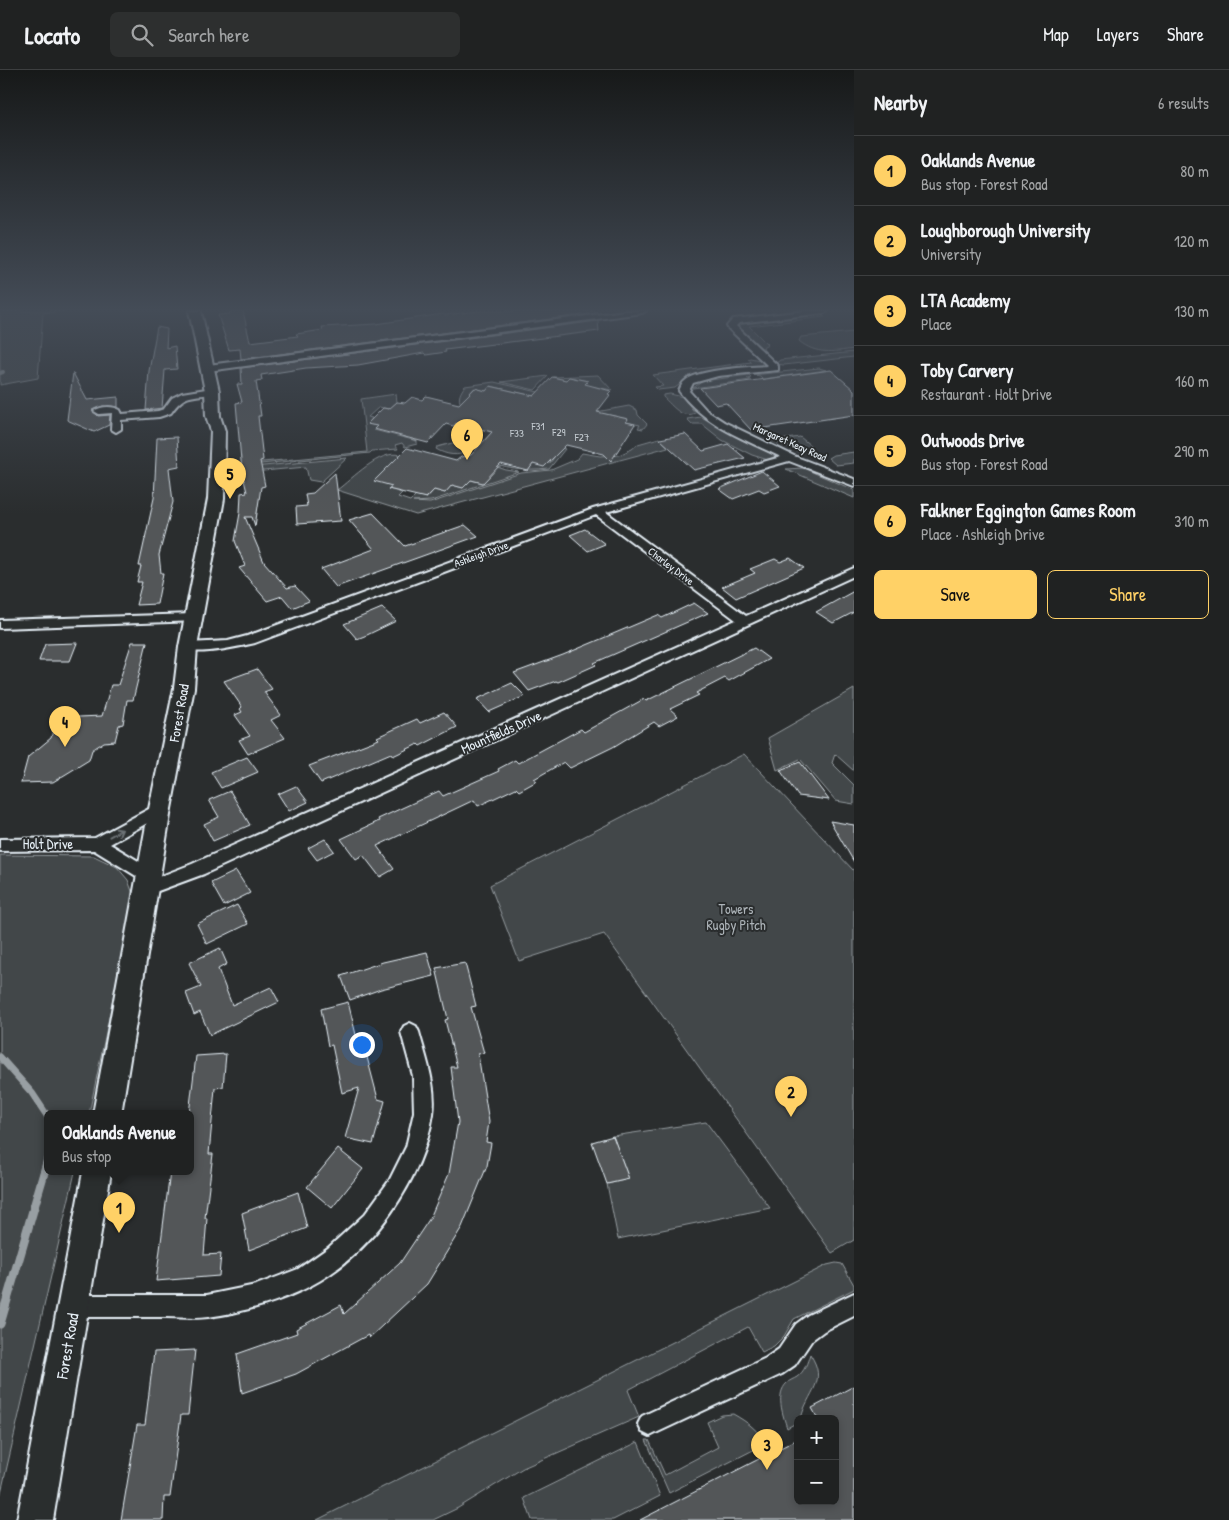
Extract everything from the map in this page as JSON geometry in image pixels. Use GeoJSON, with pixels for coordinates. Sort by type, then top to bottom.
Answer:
{"type":"FeatureCollection","features":[{"type":"Feature","properties":{"kind":"street","name":"Forest Road"},"geometry":{"type":"LineString","coordinates":[[108,1110],[160,809],[184,688],[188,648],[216,499],[218,430],[213,416],[210,379]]}},
{"type":"Feature","properties":{"kind":"street","name":"Margaret Keay Road"},"geometry":{"type":"LineString","coordinates":[[696,379],[686,385],[684,391],[704,414],[790,458],[854,484]]}},
{"type":"Feature","properties":{"kind":"street"},"geometry":{"type":"LineString","coordinates":[[118,417],[159,414],[168,411],[175,400],[185,395],[212,391]]}},
{"type":"Feature","properties":{"kind":"street"},"geometry":{"type":"LineString","coordinates":[[100,411],[116,411],[118,417],[116,428]]}},
{"type":"Feature","properties":{"kind":"street","name":"Ashleigh Drive"},"geometry":{"type":"LineString","coordinates":[[188,648],[228,645],[250,640],[597,512],[790,458]]}},
{"type":"Feature","properties":{"kind":"street","name":"Charley Drive"},"geometry":{"type":"LineString","coordinates":[[597,512],[745,621]]}},
{"type":"Feature","properties":{"kind":"street","name":"Mountfields Drive"},"geometry":{"type":"LineString","coordinates":[[148,882],[198,869],[854,572]]}},
{"type":"Feature","properties":{"kind":"street"},"geometry":{"type":"LineString","coordinates":[[0,624],[194,618]]}},
{"type":"Feature","properties":{"kind":"street","name":"Holt Drive"},"geometry":{"type":"LineString","coordinates":[[0,844],[97,844],[160,809]]}},
{"type":"Feature","properties":{"kind":"street"},"geometry":{"type":"LineString","coordinates":[[97,844],[148,882]]}},
{"type":"Feature","properties":{"kind":"street"},"geometry":{"type":"LineString","coordinates":[[75,1306],[206,1306],[256,1296],[305,1278],[336,1256],[372,1221],[396,1188],[415,1148],[424,1112],[422,1076],[410,1032]]}},
{"type":"Feature","properties":{"kind":"street","name":"Forest Road"},"geometry":{"type":"LineString","coordinates":[[35,1520],[75,1306],[97,1175]]}},
{"type":"Feature","properties":{"kind":"street"},"geometry":{"type":"LineString","coordinates":[[650,1424],[774,1366],[787,1357],[804,1332],[816,1323],[854,1304]]}},
{"type":"Feature","properties":{"kind":"green space"},"geometry":{"type":"Polygon","coordinates":[[[0,379],[34,379],[0,385],[0,379]]]}},
{"type":"Feature","properties":{"kind":"green space"},"geometry":{"type":"Polygon","coordinates":[[[527,379],[546,379],[535,390],[501,382],[527,379]]]}},
{"type":"Feature","properties":{"kind":"green space"},"geometry":{"type":"Polygon","coordinates":[[[577,379],[601,379],[612,390],[584,385],[588,381],[577,379]]]}},
{"type":"Feature","properties":{"kind":"green space"},"geometry":{"type":"Polygon","coordinates":[[[656,379],[687,379],[675,388],[658,390],[655,387],[663,386],[656,379]]]}},
{"type":"Feature","properties":{"kind":"green space"},"geometry":{"type":"Polygon","coordinates":[[[721,379],[750,380],[693,388],[703,381],[721,379]]]}},
{"type":"Feature","properties":{"kind":"green space"},"geometry":{"type":"Polygon","coordinates":[[[494,382],[556,396],[545,399],[491,386],[486,391],[474,388],[467,400],[461,404],[459,397],[465,386],[494,382]]]}},
{"type":"Feature","properties":{"kind":"green space"},"geometry":{"type":"Polygon","coordinates":[[[396,394],[397,402],[389,409],[379,407],[368,417],[372,418],[368,424],[377,426],[374,430],[417,441],[417,444],[405,447],[402,443],[395,445],[398,449],[372,451],[370,453],[251,465],[252,463],[367,452],[361,399],[396,394]]]}},
{"type":"Feature","properties":{"kind":"green space"},"geometry":{"type":"Polygon","coordinates":[[[670,394],[683,397],[695,413],[686,414],[677,411],[663,397],[663,395],[670,394]]]}},
{"type":"Feature","properties":{"kind":"green space"},"geometry":{"type":"Polygon","coordinates":[[[629,406],[637,410],[638,415],[647,424],[643,429],[638,428],[640,425],[626,422],[627,419],[596,412],[629,406]]]}},
{"type":"Feature","properties":{"kind":"green space"},"geometry":{"type":"Polygon","coordinates":[[[701,417],[771,451],[775,455],[774,457],[768,460],[752,455],[722,440],[702,424],[692,424],[687,419],[701,417]]]}},
{"type":"Feature","properties":{"kind":"green space"},"geometry":{"type":"Polygon","coordinates":[[[800,437],[811,446],[799,452],[773,441],[800,437]]]}},
{"type":"Feature","properties":{"kind":"green space"},"geometry":{"type":"Polygon","coordinates":[[[659,438],[668,447],[416,515],[337,490],[367,466],[384,456],[392,454],[400,455],[380,476],[392,486],[389,489],[402,493],[398,497],[410,501],[416,495],[427,498],[434,490],[445,493],[452,485],[463,488],[471,480],[483,483],[491,474],[483,462],[506,470],[519,472],[431,501],[413,502],[430,503],[521,473],[551,470],[577,459],[582,453],[600,456],[619,455],[638,444],[659,438]]]}},
{"type":"Feature","properties":{"kind":"green space"},"geometry":{"type":"Polygon","coordinates":[[[460,441],[471,444],[469,451],[461,454],[452,454],[436,449],[437,447],[460,441]]]}},
{"type":"Feature","properties":{"kind":"green space"},"geometry":{"type":"Polygon","coordinates":[[[561,448],[565,449],[549,469],[529,470],[533,464],[550,463],[561,448]]]}},
{"type":"Feature","properties":{"kind":"green space"},"geometry":{"type":"Polygon","coordinates":[[[854,452],[854,463],[836,465],[828,458],[833,455],[854,452]]]}},
{"type":"Feature","properties":{"kind":"green space"},"geometry":{"type":"Polygon","coordinates":[[[478,457],[524,470],[498,466],[481,460],[478,457]]]}},
{"type":"Feature","properties":{"kind":"green space"},"geometry":{"type":"Polygon","coordinates":[[[347,458],[321,482],[309,480],[306,467],[253,472],[253,467],[347,458]]]}},
{"type":"Feature","properties":{"kind":"green space"},"geometry":{"type":"Polygon","coordinates":[[[803,468],[854,490],[854,498],[786,469],[803,468]]]}},
{"type":"Feature","properties":{"kind":"green space"},"geometry":{"type":"Polygon","coordinates":[[[854,689],[854,771],[835,754],[832,763],[854,785],[854,804],[836,801],[800,759],[777,770],[768,738],[854,689]]]}},
{"type":"Feature","properties":{"kind":"green space","name":"Towers Rugby Pitch"},"geometry":{"type":"Polygon","coordinates":[[[744,754],[854,871],[854,1240],[832,1253],[604,934],[519,961],[490,885],[744,754]]]}},
{"type":"Feature","properties":{"kind":"green space"},"geometry":{"type":"Polygon","coordinates":[[[0,855],[94,856],[117,867],[128,880],[134,897],[90,1110],[44,1110],[44,1175],[74,1175],[0,1497],[0,855]]]}},
{"type":"Feature","properties":{"kind":"green space"},"geometry":{"type":"Polygon","coordinates":[[[706,1122],[770,1208],[618,1239],[607,1184],[629,1179],[613,1136],[706,1122]]]}},
{"type":"Feature","properties":{"kind":"green space"},"geometry":{"type":"Polygon","coordinates":[[[842,1264],[854,1285],[854,1289],[794,1319],[784,1336],[774,1346],[762,1352],[748,1327],[628,1390],[639,1417],[523,1468],[458,1508],[433,1520],[317,1520],[827,1265],[842,1264]]]}},
{"type":"Feature","properties":{"kind":"green space"},"geometry":{"type":"Polygon","coordinates":[[[810,1354],[817,1372],[815,1387],[802,1415],[794,1415],[794,1424],[787,1428],[781,1405],[781,1393],[787,1383],[797,1377],[805,1367],[810,1354]]]}},
{"type":"Feature","properties":{"kind":"green space"},"geometry":{"type":"Polygon","coordinates":[[[733,1414],[752,1427],[765,1444],[669,1493],[646,1440],[649,1440],[665,1475],[718,1447],[707,1422],[722,1415],[733,1414]]]}},
{"type":"Feature","properties":{"kind":"green space"},"geometry":{"type":"Polygon","coordinates":[[[638,1442],[660,1496],[613,1520],[532,1520],[524,1498],[638,1442]]]}},
{"type":"Feature","properties":{"kind":"building"},"geometry":{"type":"Polygon","coordinates":[[[72,379],[76,379],[87,400],[118,397],[118,407],[103,406],[92,410],[98,416],[110,415],[109,425],[94,432],[67,420],[72,379]]]}},
{"type":"Feature","properties":{"kind":"building"},"geometry":{"type":"Polygon","coordinates":[[[148,379],[164,379],[162,408],[146,410],[148,379]]]}},
{"type":"Feature","properties":{"kind":"building"},"geometry":{"type":"Polygon","coordinates":[[[242,379],[262,379],[256,381],[261,416],[258,416],[263,460],[260,461],[265,486],[261,487],[255,526],[252,517],[245,517],[264,562],[287,588],[295,586],[309,601],[292,608],[282,596],[267,601],[239,568],[245,566],[235,541],[241,493],[247,492],[242,472],[236,403],[242,402],[237,384],[242,384],[242,379]]]}},
{"type":"Feature","properties":{"kind":"building"},"geometry":{"type":"Polygon","coordinates":[[[550,379],[577,379],[588,381],[585,384],[611,391],[597,412],[628,419],[626,422],[635,424],[611,461],[604,454],[566,445],[544,467],[533,464],[528,471],[501,464],[483,483],[471,480],[463,488],[452,485],[445,493],[434,490],[426,498],[388,489],[392,486],[374,481],[407,448],[456,461],[461,457],[471,455],[492,432],[456,423],[453,426],[446,424],[428,443],[374,429],[377,426],[367,424],[383,408],[389,409],[397,402],[405,403],[412,397],[422,400],[426,396],[459,404],[475,388],[486,391],[490,386],[534,396],[550,379]]]}},
{"type":"Feature","properties":{"kind":"building"},"geometry":{"type":"Polygon","coordinates":[[[768,379],[841,379],[854,390],[854,415],[751,430],[726,403],[716,405],[700,388],[768,379]]]}},
{"type":"Feature","properties":{"kind":"building"},"geometry":{"type":"Polygon","coordinates":[[[685,434],[703,451],[728,444],[745,458],[694,470],[660,439],[685,434]]]}},
{"type":"Feature","properties":{"kind":"building"},"geometry":{"type":"Polygon","coordinates":[[[177,437],[179,466],[169,468],[173,502],[159,555],[161,573],[163,573],[157,604],[136,605],[142,582],[137,582],[141,566],[139,566],[154,498],[157,438],[177,437]]]}},
{"type":"Feature","properties":{"kind":"building"},"geometry":{"type":"Polygon","coordinates":[[[762,471],[780,486],[764,492],[759,489],[733,499],[719,489],[762,471]]]}},
{"type":"Feature","properties":{"kind":"building"},"geometry":{"type":"Polygon","coordinates":[[[335,473],[341,521],[297,524],[296,507],[307,506],[305,494],[313,493],[335,473]]]}},
{"type":"Feature","properties":{"kind":"building"},"geometry":{"type":"Polygon","coordinates":[[[373,513],[405,546],[465,525],[478,536],[336,587],[321,569],[374,549],[349,520],[373,513]]]}},
{"type":"Feature","properties":{"kind":"building"},"geometry":{"type":"Polygon","coordinates":[[[585,529],[605,544],[588,551],[570,535],[585,529]]]}},
{"type":"Feature","properties":{"kind":"building"},"geometry":{"type":"Polygon","coordinates":[[[790,558],[804,568],[736,598],[722,587],[755,573],[750,569],[775,559],[780,562],[790,558]]]}},
{"type":"Feature","properties":{"kind":"building"},"geometry":{"type":"Polygon","coordinates":[[[854,591],[854,612],[833,623],[816,612],[854,591]]]}},
{"type":"Feature","properties":{"kind":"building"},"geometry":{"type":"Polygon","coordinates":[[[694,603],[708,613],[594,663],[596,665],[558,682],[556,681],[529,691],[514,673],[563,655],[658,615],[662,618],[694,603]]]}},
{"type":"Feature","properties":{"kind":"building"},"geometry":{"type":"Polygon","coordinates":[[[382,608],[396,621],[357,639],[344,624],[382,608]]]}},
{"type":"Feature","properties":{"kind":"building"},"geometry":{"type":"Polygon","coordinates":[[[132,642],[147,642],[133,700],[127,700],[123,724],[119,725],[115,741],[104,742],[92,750],[89,760],[53,782],[21,783],[28,757],[51,738],[56,718],[102,716],[111,685],[118,685],[132,642]]]}},
{"type":"Feature","properties":{"kind":"building"},"geometry":{"type":"Polygon","coordinates":[[[77,643],[70,661],[39,661],[45,644],[77,643]]]}},
{"type":"Feature","properties":{"kind":"building"},"geometry":{"type":"Polygon","coordinates":[[[754,648],[769,659],[729,681],[725,678],[696,693],[699,695],[670,709],[678,716],[659,726],[654,722],[613,747],[570,768],[564,762],[534,779],[537,781],[519,791],[516,788],[478,806],[474,800],[377,846],[394,869],[380,877],[363,855],[356,859],[341,839],[379,821],[378,819],[439,791],[443,796],[499,771],[498,769],[515,760],[518,763],[581,729],[584,732],[644,699],[646,701],[754,648]]]}},
{"type":"Feature","properties":{"kind":"building"},"geometry":{"type":"Polygon","coordinates":[[[257,669],[272,689],[264,692],[281,715],[271,720],[285,738],[248,754],[239,740],[250,736],[235,715],[242,712],[240,709],[242,707],[224,681],[257,669]]]}},
{"type":"Feature","properties":{"kind":"building"},"geometry":{"type":"Polygon","coordinates":[[[512,683],[525,696],[489,712],[477,699],[512,683]]]}},
{"type":"Feature","properties":{"kind":"building"},"geometry":{"type":"Polygon","coordinates":[[[444,712],[457,727],[420,746],[418,744],[393,756],[391,753],[321,783],[309,766],[379,739],[377,737],[417,719],[420,723],[444,712]]]}},
{"type":"Feature","properties":{"kind":"building"},"geometry":{"type":"Polygon","coordinates":[[[247,757],[258,772],[221,788],[211,772],[247,757]]]}},
{"type":"Feature","properties":{"kind":"building"},"geometry":{"type":"Polygon","coordinates":[[[800,762],[829,800],[798,796],[780,770],[800,762]]]}},
{"type":"Feature","properties":{"kind":"building"},"geometry":{"type":"Polygon","coordinates":[[[296,786],[308,802],[289,811],[278,794],[296,786]]]}},
{"type":"Feature","properties":{"kind":"building"},"geometry":{"type":"Polygon","coordinates":[[[230,791],[250,825],[213,841],[204,824],[219,817],[209,800],[230,791]]]}},
{"type":"Feature","properties":{"kind":"building"},"geometry":{"type":"Polygon","coordinates":[[[830,821],[854,825],[854,862],[830,821]]]}},
{"type":"Feature","properties":{"kind":"building"},"geometry":{"type":"Polygon","coordinates":[[[325,839],[334,851],[317,860],[308,848],[325,839]]]}},
{"type":"Feature","properties":{"kind":"building"},"geometry":{"type":"Polygon","coordinates":[[[236,871],[250,893],[224,906],[211,883],[236,871]]]}},
{"type":"Feature","properties":{"kind":"building"},"geometry":{"type":"Polygon","coordinates":[[[237,905],[248,924],[207,944],[197,924],[237,905]]]}},
{"type":"Feature","properties":{"kind":"building"},"geometry":{"type":"Polygon","coordinates":[[[220,948],[227,964],[218,969],[232,1005],[271,987],[279,1002],[210,1035],[200,1012],[194,1015],[186,993],[201,987],[189,963],[220,948]]]}},
{"type":"Feature","properties":{"kind":"building"},"geometry":{"type":"Polygon","coordinates":[[[427,952],[434,976],[381,989],[350,1000],[341,976],[383,962],[427,952]]]}},
{"type":"Feature","properties":{"kind":"building"},"geometry":{"type":"Polygon","coordinates":[[[465,963],[476,1006],[471,1007],[484,1053],[478,1054],[489,1122],[486,1142],[491,1143],[487,1166],[462,1227],[427,1284],[369,1338],[368,1335],[296,1374],[242,1393],[237,1354],[297,1333],[296,1329],[341,1305],[344,1314],[400,1263],[430,1218],[449,1174],[458,1122],[451,1067],[457,1067],[445,1020],[448,1019],[436,968],[465,963]]]}},
{"type":"Feature","properties":{"kind":"building"},"geometry":{"type":"Polygon","coordinates":[[[348,1002],[358,1043],[363,1042],[378,1099],[385,1101],[373,1144],[345,1138],[359,1088],[342,1093],[332,1045],[328,1046],[321,1009],[348,1002]]]}},
{"type":"Feature","properties":{"kind":"building"},"geometry":{"type":"Polygon","coordinates":[[[226,1054],[223,1087],[215,1088],[209,1154],[213,1154],[205,1218],[207,1218],[204,1255],[221,1254],[219,1276],[156,1281],[170,1175],[194,1175],[194,1110],[189,1110],[196,1056],[226,1054]]]}},
{"type":"Feature","properties":{"kind":"building"},"geometry":{"type":"Polygon","coordinates":[[[613,1136],[629,1179],[607,1184],[592,1142],[613,1136]]]}},
{"type":"Feature","properties":{"kind":"building"},"geometry":{"type":"Polygon","coordinates":[[[338,1149],[363,1169],[332,1208],[307,1187],[338,1149]]]}},
{"type":"Feature","properties":{"kind":"building"},"geometry":{"type":"Polygon","coordinates":[[[298,1192],[307,1228],[249,1250],[242,1213],[298,1192]]]}},
{"type":"Feature","properties":{"kind":"building"},"geometry":{"type":"Polygon","coordinates":[[[195,1350],[188,1415],[181,1415],[170,1497],[164,1497],[163,1520],[121,1520],[137,1425],[145,1425],[154,1352],[195,1350]]]}},
{"type":"Feature","properties":{"kind":"building"},"geometry":{"type":"Polygon","coordinates":[[[854,1386],[854,1520],[640,1520],[794,1441],[794,1505],[839,1505],[839,1415],[816,1415],[812,1408],[854,1386]]]}},
{"type":"Feature","properties":{"kind":"waterway"},"geometry":{"type":"LineString","coordinates":[[0,1057],[32,1093],[44,1111]]}},
{"type":"Feature","properties":{"kind":"waterway"},"geometry":{"type":"LineString","coordinates":[[0,1324],[44,1173]]}},
{"type":"Feature","properties":{"kind":"place","name":"Falkner Eggington Games Room"},"geometry":{"type":"Point","coordinates":[467,460]}},
{"type":"Feature","properties":{"kind":"place","name":"Outwoods Drive"},"geometry":{"type":"Point","coordinates":[230,499]}},
{"type":"Feature","properties":{"kind":"place","name":"Toby Carvery"},"geometry":{"type":"Point","coordinates":[65,747]}},
{"type":"Feature","properties":{"kind":"place","name":"Loughborough University"},"geometry":{"type":"Point","coordinates":[791,1117]}},
{"type":"Feature","properties":{"kind":"place","name":"Oaklands Avenue"},"geometry":{"type":"Point","coordinates":[119,1233]}},
{"type":"Feature","properties":{"kind":"place","name":"LTA Academy"},"geometry":{"type":"Point","coordinates":[767,1470]}}]}
